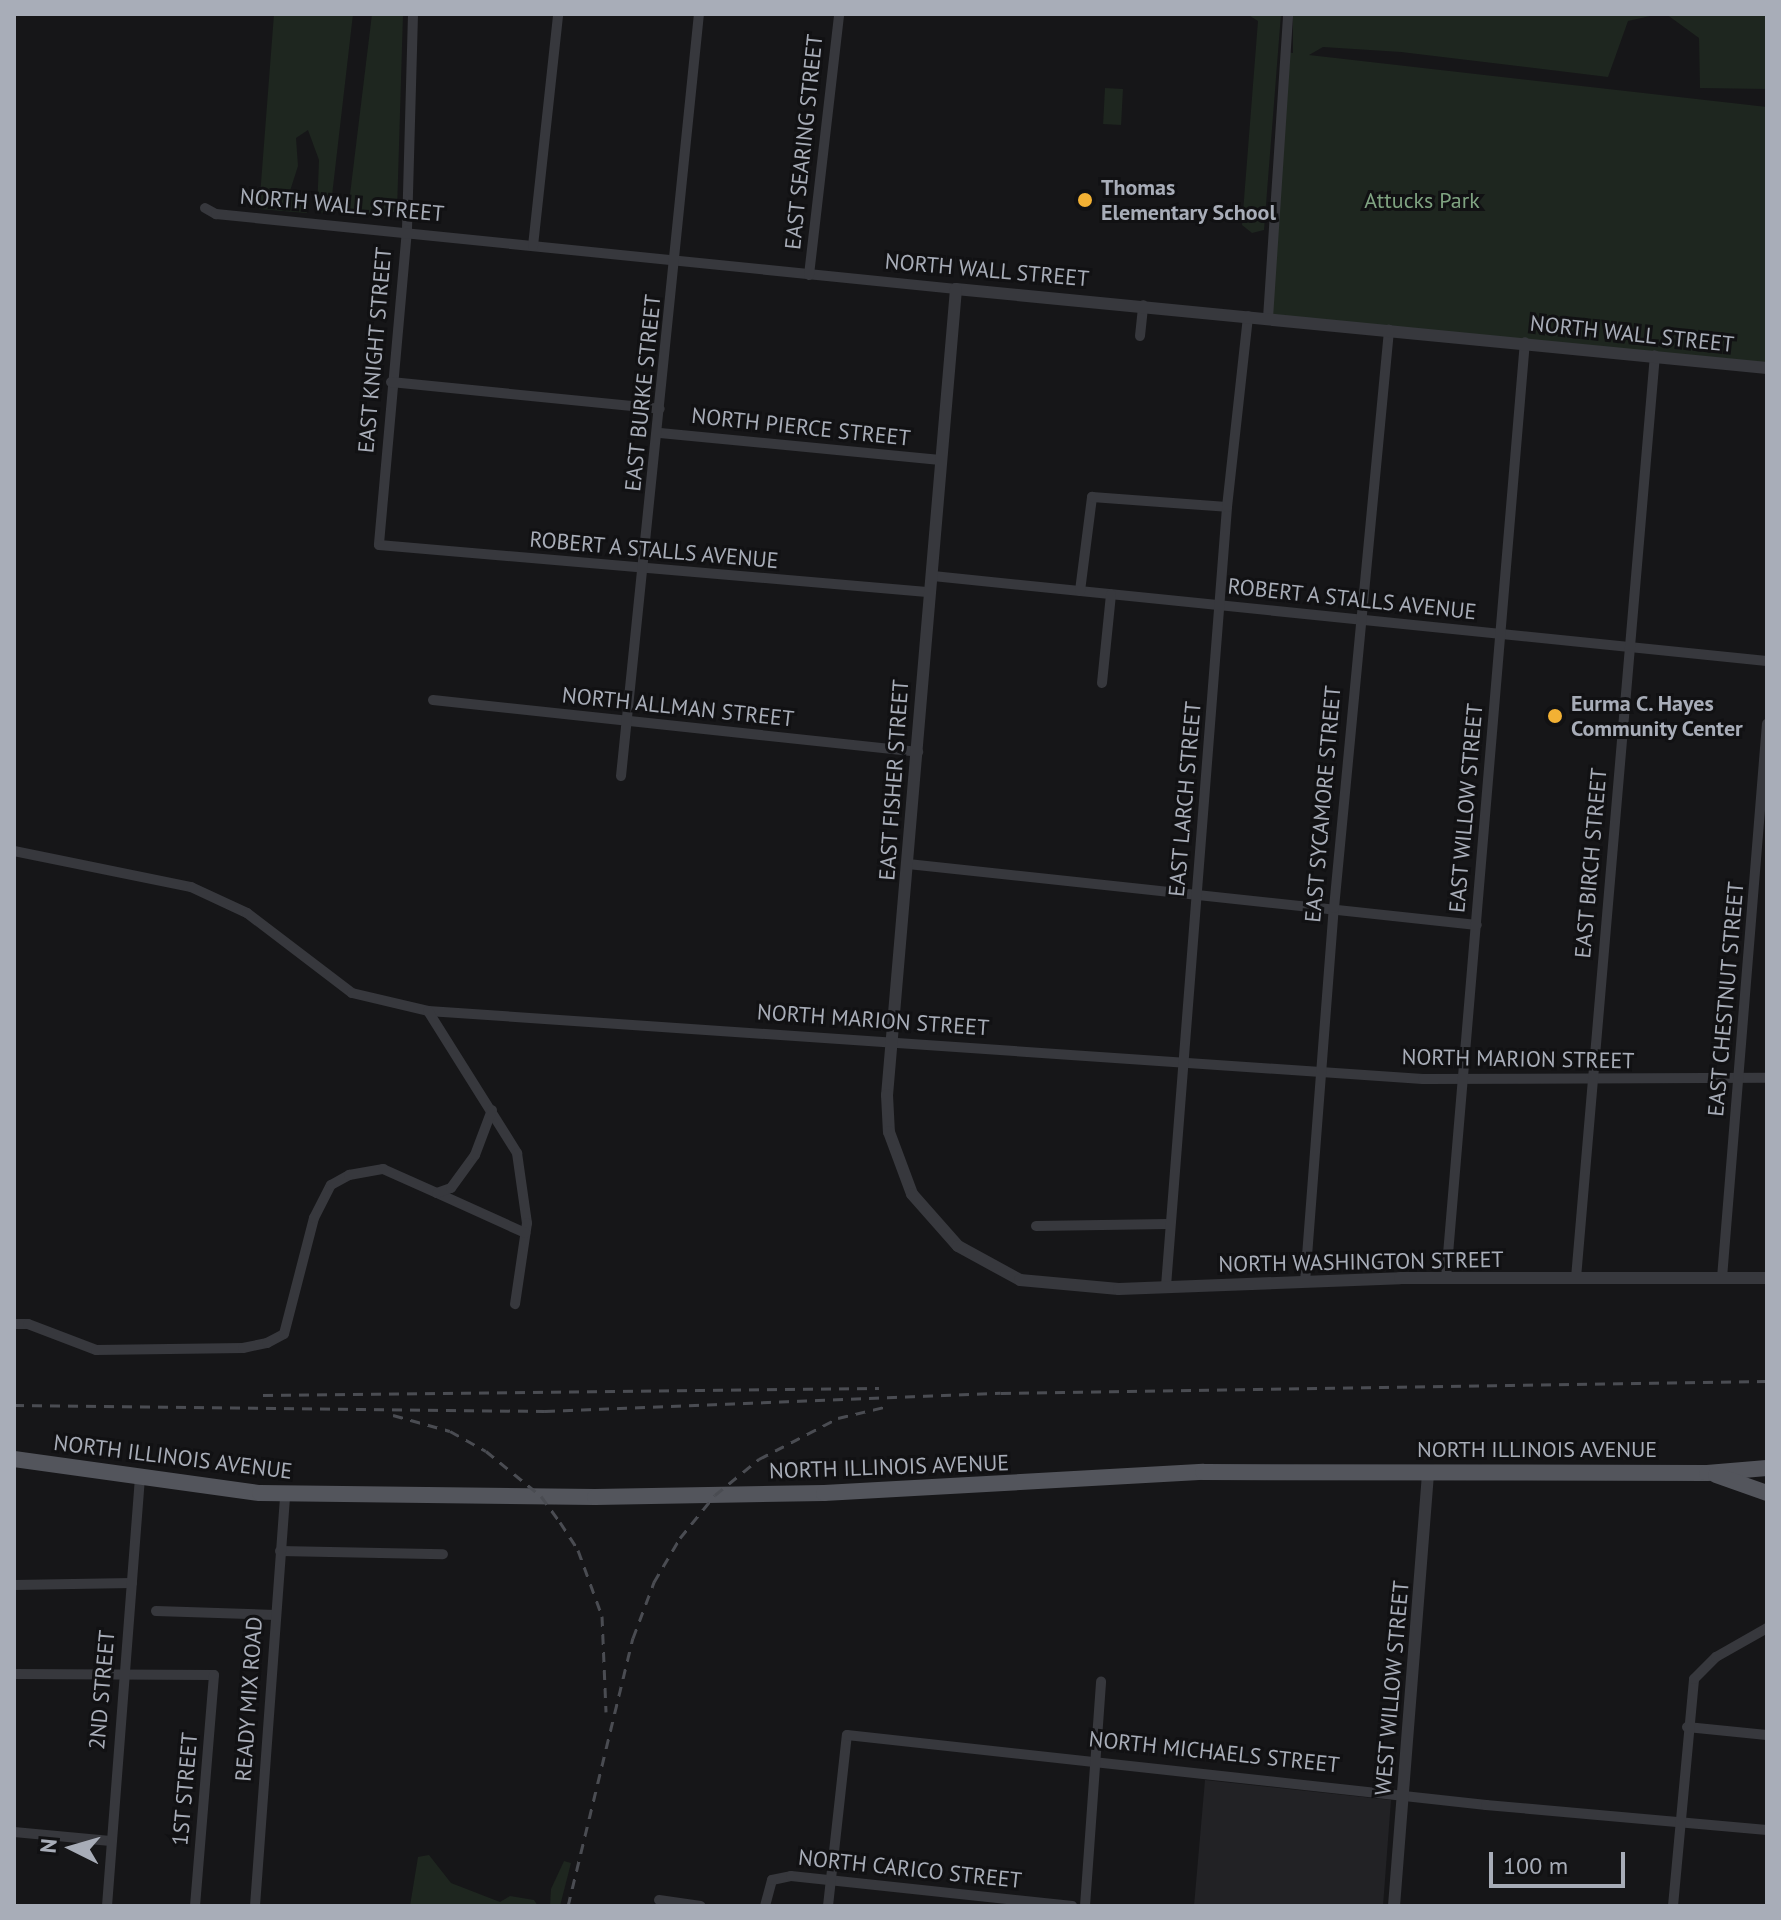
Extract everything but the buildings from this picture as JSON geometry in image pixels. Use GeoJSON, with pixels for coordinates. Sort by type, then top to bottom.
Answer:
{"type":"FeatureCollection","features":[{"type":"Feature","properties":{"kind":"main road","name":"NORTH ILLINOIS AVENUE"},"geometry":{"type":"LineString","coordinates":[[14,1459],[285,1494],[824,1493],[1203,1472],[1707,1473],[1767,1468]]}},
{"type":"Feature","properties":{"kind":"main road"},"geometry":{"type":"LineString","coordinates":[[1707,1473],[1767,1493]]}},
{"type":"Feature","properties":{"kind":"street","name":"EAST KNIGHT STREET"},"geometry":{"type":"LineString","coordinates":[[379,545],[391,382],[407,230],[413,14]]}},
{"type":"Feature","properties":{"kind":"street"},"geometry":{"type":"LineString","coordinates":[[533,246],[558,14]]}},
{"type":"Feature","properties":{"kind":"street","name":"EAST BURKE STREET"},"geometry":{"type":"LineString","coordinates":[[621,776],[660,433],[699,14]]}},
{"type":"Feature","properties":{"kind":"street","name":"EAST SEARING STREET"},"geometry":{"type":"LineString","coordinates":[[809,275],[839,14]]}},
{"type":"Feature","properties":{"kind":"street"},"geometry":{"type":"LineString","coordinates":[[1268,318],[1288,14]]}},
{"type":"Feature","properties":{"kind":"street","name":"NORTH WALL STREET"},"geometry":{"type":"LineString","coordinates":[[205,208],[216,214],[407,230],[809,275],[1525,342],[1767,368]]}},
{"type":"Feature","properties":{"kind":"street","name":"EAST FISHER STREET"},"geometry":{"type":"LineString","coordinates":[[956,289],[938,460],[933,576],[927,592],[918,752],[892,1041],[889,1120],[899,1167],[933,1223],[964,1251]]}},
{"type":"Feature","properties":{"kind":"street"},"geometry":{"type":"LineString","coordinates":[[1140,336],[1143,305]]}},
{"type":"Feature","properties":{"kind":"street","name":"EAST LARCH STREET"},"geometry":{"type":"LineString","coordinates":[[1166,1286],[1168,1224],[1222,605],[1227,507],[1248,316]]}},
{"type":"Feature","properties":{"kind":"street","name":"EAST SYCAMORE STREET"},"geometry":{"type":"LineString","coordinates":[[1305,1282],[1334,908],[1389,330]]}},
{"type":"Feature","properties":{"kind":"street","name":"EAST WILLOW STREET"},"geometry":{"type":"LineString","coordinates":[[1446,1278],[1525,342]]}},
{"type":"Feature","properties":{"kind":"street","name":"EAST BIRCH STREET"},"geometry":{"type":"LineString","coordinates":[[1576,1278],[1655,355]]}},
{"type":"Feature","properties":{"kind":"street","name":"NORTH PIERCE STREET"},"geometry":{"type":"LineString","coordinates":[[391,382],[660,409]]}},
{"type":"Feature","properties":{"kind":"street","name":"NORTH PIERCE STREET"},"geometry":{"type":"LineString","coordinates":[[660,433],[938,460]]}},
{"type":"Feature","properties":{"kind":"street"},"geometry":{"type":"LineString","coordinates":[[1080,591],[1092,497],[1227,507]]}},
{"type":"Feature","properties":{"kind":"street","name":"ROBERT A STALLS AVENUE"},"geometry":{"type":"LineString","coordinates":[[379,545],[644,571],[927,592]]}},
{"type":"Feature","properties":{"kind":"street","name":"ROBERT A STALLS AVENUE"},"geometry":{"type":"LineString","coordinates":[[933,576],[1767,661]]}},
{"type":"Feature","properties":{"kind":"street"},"geometry":{"type":"LineString","coordinates":[[1102,683],[1111,594]]}},
{"type":"Feature","properties":{"kind":"street","name":"NORTH ALLMAN STREET"},"geometry":{"type":"LineString","coordinates":[[433,700],[918,752]]}},
{"type":"Feature","properties":{"kind":"street","name":"EAST CHESTNUT STREET"},"geometry":{"type":"LineString","coordinates":[[1722,1278],[1761,885],[1767,724]]}},
{"type":"Feature","properties":{"kind":"street","name":"NORTH MARION STREET"},"geometry":{"type":"LineString","coordinates":[[14,851],[191,887],[247,913],[352,993],[428,1011],[1464,1081],[1767,1078]]}},
{"type":"Feature","properties":{"kind":"street"},"geometry":{"type":"LineString","coordinates":[[908,864],[1477,925]]}},
{"type":"Feature","properties":{"kind":"street"},"geometry":{"type":"LineString","coordinates":[[428,1011],[517,1153],[525,1233],[515,1304]]}},
{"type":"Feature","properties":{"kind":"street"},"geometry":{"type":"LineString","coordinates":[[437,1193],[451,1188],[475,1155],[492,1110]]}},
{"type":"Feature","properties":{"kind":"street"},"geometry":{"type":"LineString","coordinates":[[14,1324],[96,1350],[243,1348],[267,1343],[284,1334],[314,1218],[331,1185],[349,1175],[383,1169],[525,1233]]}},
{"type":"Feature","properties":{"kind":"street"},"geometry":{"type":"LineString","coordinates":[[1036,1226],[1168,1224]]}},
{"type":"Feature","properties":{"kind":"street","name":"NORTH WASHINGTON STREET"},"geometry":{"type":"LineString","coordinates":[[964,1251],[1020,1280],[1074,1288],[1446,1278],[1767,1278]]}},
{"type":"Feature","properties":{"kind":"street","name":"WEST WILLOW STREET"},"geometry":{"type":"LineString","coordinates":[[1394,1906],[1428,1472]]}},
{"type":"Feature","properties":{"kind":"street","name":"2ND STREET"},"geometry":{"type":"LineString","coordinates":[[107,1906],[122,1671],[140,1477]]}},
{"type":"Feature","properties":{"kind":"street","name":"READY MIX ROAD"},"geometry":{"type":"LineString","coordinates":[[255,1906],[285,1494]]}},
{"type":"Feature","properties":{"kind":"street"},"geometry":{"type":"LineString","coordinates":[[280,1551],[443,1554]]}},
{"type":"Feature","properties":{"kind":"street"},"geometry":{"type":"LineString","coordinates":[[14,1585],[132,1583]]}},
{"type":"Feature","properties":{"kind":"street"},"geometry":{"type":"LineString","coordinates":[[156,1611],[275,1615]]}},
{"type":"Feature","properties":{"kind":"street"},"geometry":{"type":"LineString","coordinates":[[1673,1906],[1687,1727],[1694,1679],[1702,1669],[1767,1628]]}},
{"type":"Feature","properties":{"kind":"street"},"geometry":{"type":"LineString","coordinates":[[14,1674],[122,1671]]}},
{"type":"Feature","properties":{"kind":"street","name":"1ST STREET"},"geometry":{"type":"LineString","coordinates":[[122,1671],[214,1675],[195,1906]]}},
{"type":"Feature","properties":{"kind":"street"},"geometry":{"type":"LineString","coordinates":[[1085,1906],[1101,1682]]}},
{"type":"Feature","properties":{"kind":"street"},"geometry":{"type":"LineString","coordinates":[[1687,1727],[1767,1735]]}},
{"type":"Feature","properties":{"kind":"street","name":"NORTH MICHAELS STREET"},"geometry":{"type":"LineString","coordinates":[[829,1876],[847,1735],[1767,1830]]}},
{"type":"Feature","properties":{"kind":"street"},"geometry":{"type":"LineString","coordinates":[[14,1832],[111,1841]]}},
{"type":"Feature","properties":{"kind":"street"},"geometry":{"type":"LineString","coordinates":[[828,1906],[829,1876]]}},
{"type":"Feature","properties":{"kind":"street","name":"NORTH CARICO STREET"},"geometry":{"type":"LineString","coordinates":[[765,1906],[768,1887],[778,1877],[829,1876],[1072,1906]]}},
{"type":"Feature","properties":{"kind":"street"},"geometry":{"type":"LineString","coordinates":[[659,1900],[701,1906]]}},
{"type":"Feature","properties":{"kind":"shaded area"},"geometry":{"type":"Polygon","coordinates":[[[1205,1780],[1391,1800],[1383,1906],[1194,1906],[1205,1780]]]}},
{"type":"Feature","properties":{"kind":"green space"},"geometry":{"type":"Polygon","coordinates":[[[274,14],[353,14],[330,213],[317,212],[319,160],[308,130],[296,138],[298,166],[289,194],[305,202],[307,213],[259,209],[274,14]]]}},
{"type":"Feature","properties":{"kind":"green space"},"geometry":{"type":"Polygon","coordinates":[[[372,14],[403,14],[397,211],[372,217],[348,211],[372,14]]]}},
{"type":"Feature","properties":{"kind":"green space"},"geometry":{"type":"Polygon","coordinates":[[[1247,14],[1281,14],[1264,230],[1252,233],[1242,225],[1258,21],[1247,14]]]}},
{"type":"Feature","properties":{"kind":"green space","name":"Attucks Park"},"geometry":{"type":"Polygon","coordinates":[[[1293,14],[1659,14],[1628,21],[1608,77],[1401,52],[1323,47],[1309,55],[1767,107],[1767,369],[1268,318],[1286,52],[1293,53],[1293,14]]]}},
{"type":"Feature","properties":{"kind":"green space"},"geometry":{"type":"Polygon","coordinates":[[[1666,14],[1767,14],[1767,89],[1700,88],[1699,38],[1666,14]]]}},
{"type":"Feature","properties":{"kind":"green space"},"geometry":{"type":"Polygon","coordinates":[[[1105,88],[1123,89],[1121,125],[1103,124],[1105,88]]]}},
{"type":"Feature","properties":{"kind":"green space"},"geometry":{"type":"Polygon","coordinates":[[[429,1855],[451,1883],[500,1902],[510,1896],[534,1900],[538,1906],[410,1906],[418,1857],[429,1855]]]}},
{"type":"Feature","properties":{"kind":"green space"},"geometry":{"type":"Polygon","coordinates":[[[564,1861],[571,1863],[560,1906],[550,1906],[551,1889],[564,1861]]]}},
{"type":"Feature","properties":{"kind":"railway"},"geometry":{"type":"LineString","coordinates":[[14,1405],[545,1411],[1001,1393],[1767,1381]]}},
{"type":"Feature","properties":{"kind":"railway"},"geometry":{"type":"LineString","coordinates":[[263,1395],[879,1388]]}},
{"type":"Feature","properties":{"kind":"railway"},"geometry":{"type":"LineString","coordinates":[[568,1906],[633,1638],[654,1582],[680,1538],[715,1495],[759,1459],[838,1418],[884,1407]]}},
{"type":"Feature","properties":{"kind":"railway"},"geometry":{"type":"LineString","coordinates":[[393,1415],[450,1431],[486,1451],[541,1496],[560,1522],[578,1550],[602,1616],[606,1712]]}},
{"type":"Feature","properties":{"kind":"place","name":"Thomas Elementary School"},"geometry":{"type":"Point","coordinates":[1085,200]}},
{"type":"Feature","properties":{"kind":"place","name":"Eurma C. Hayes Community Center"},"geometry":{"type":"Point","coordinates":[1555,716]}}]}
